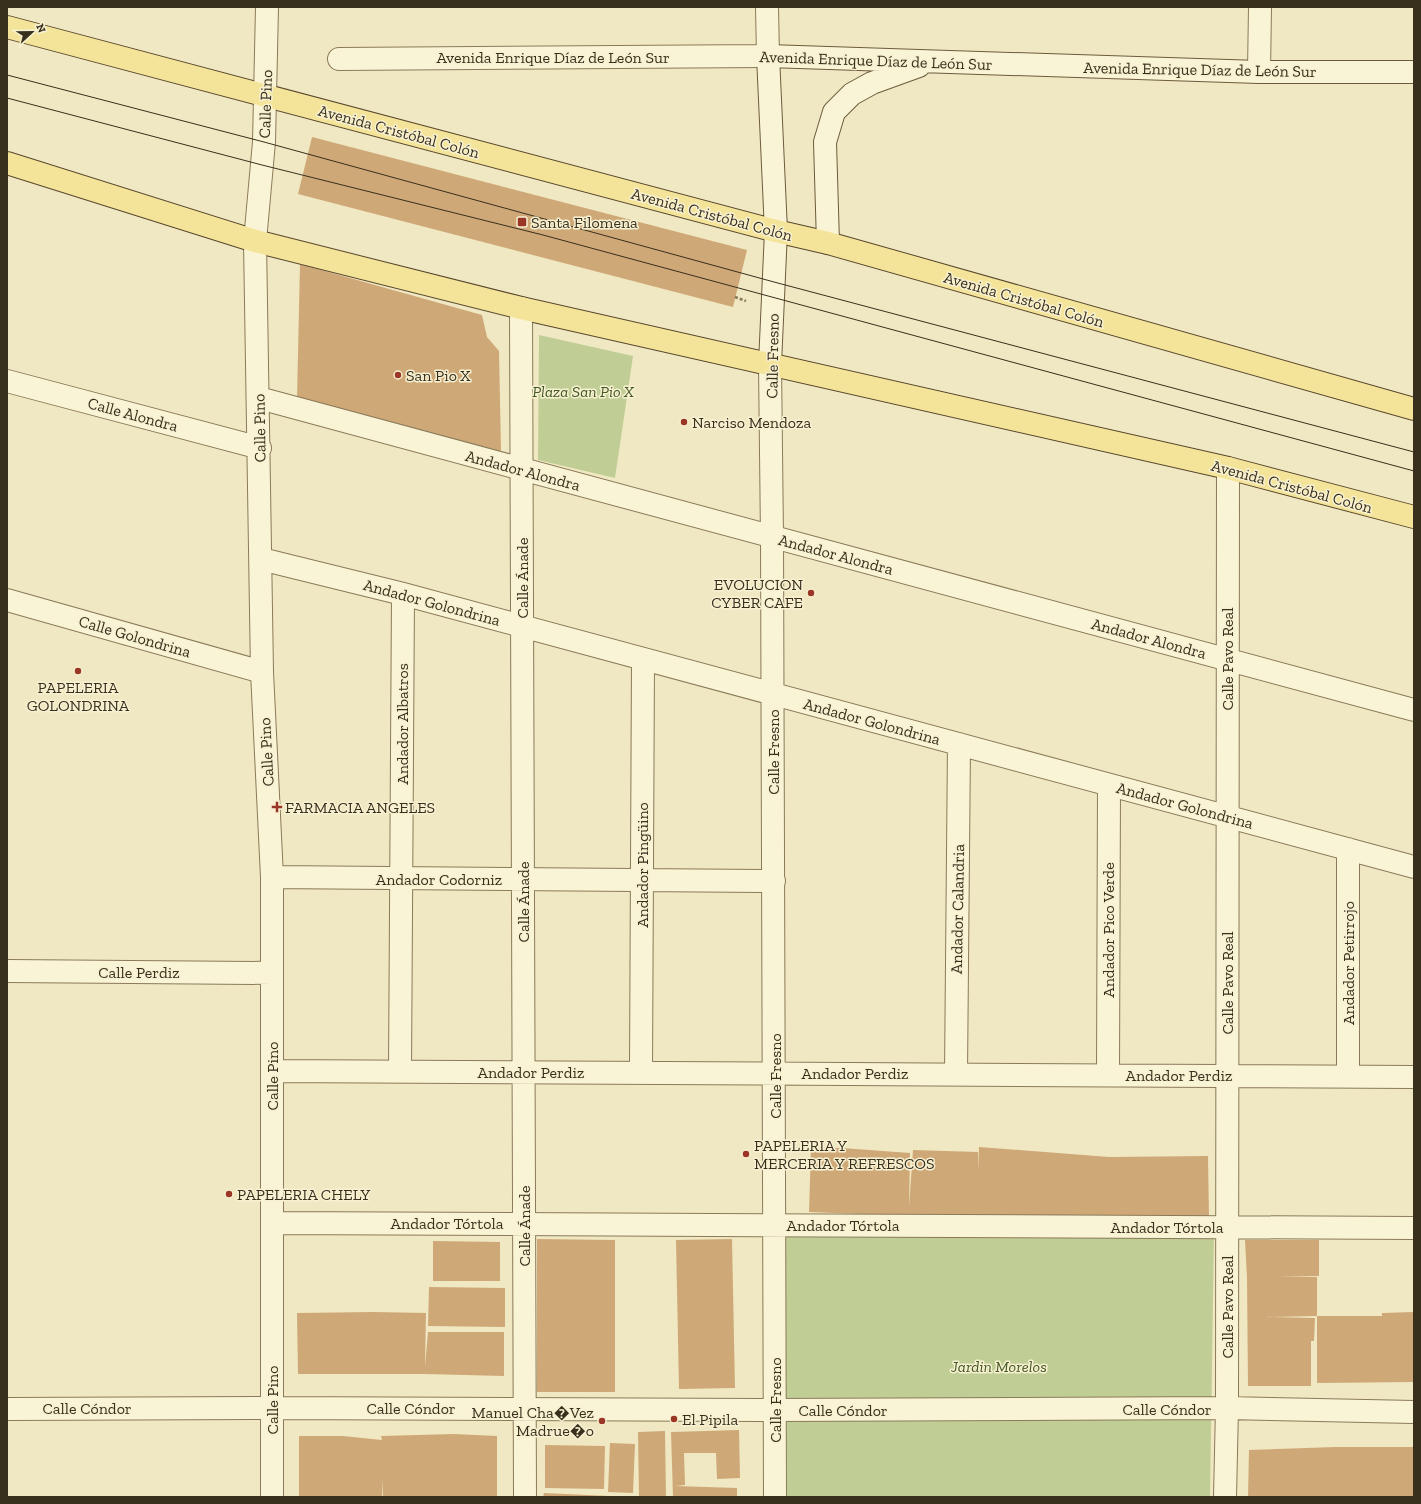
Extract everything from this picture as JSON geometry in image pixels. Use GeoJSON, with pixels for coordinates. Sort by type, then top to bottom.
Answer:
{"type":"FeatureCollection","features":[{"type":"Feature","properties":{"kind":"main road","name":"Avenida Cristóbal Colón"},"geometry":{"type":"LineString","coordinates":[[7,27],[776,231],[828,243],[1414,409]]}},
{"type":"Feature","properties":{"kind":"main road","name":"Avenida Cristóbal Colón"},"geometry":{"type":"LineString","coordinates":[[7,163],[255,241],[521,308],[1228,468],[1414,518]]}},
{"type":"Feature","properties":{"kind":"street","name":"Calle Pino"},"geometry":{"type":"LineString","coordinates":[[267,7],[262,165],[255,241],[260,448],[262,672],[272,877],[272,1497]]}},
{"type":"Feature","properties":{"kind":"street","name":"Calle Fresno"},"geometry":{"type":"LineString","coordinates":[[768,7],[768,56],[776,231],[770,364],[775,1073],[774,1410],[776,1497]]}},
{"type":"Feature","properties":{"kind":"street"},"geometry":{"type":"LineString","coordinates":[[1259,72],[1260,7]]}},
{"type":"Feature","properties":{"kind":"street","name":"Avenida Enrique Díaz de León Sur"},"geometry":{"type":"LineString","coordinates":[[339,58],[768,56],[1259,72],[1414,72]]}},
{"type":"Feature","properties":{"kind":"street"},"geometry":{"type":"LineString","coordinates":[[828,243],[825,142],[834,112],[852,94],[872,83],[931,62]]}},
{"type":"Feature","properties":{"kind":"street","name":"Calle Ánade"},"geometry":{"type":"LineString","coordinates":[[521,308],[525,1497]]}},
{"type":"Feature","properties":{"kind":"street","name":"Calle Alondra"},"geometry":{"type":"LineString","coordinates":[[7,381],[260,448]]}},
{"type":"Feature","properties":{"kind":"street","name":"Andador Alondra"},"geometry":{"type":"LineString","coordinates":[[259,398],[1414,710]]}},
{"type":"Feature","properties":{"kind":"street","name":"Calle Pavo Real"},"geometry":{"type":"LineString","coordinates":[[1225,1497],[1227,1408],[1228,468]]}},
{"type":"Feature","properties":{"kind":"street","name":"Andador Golondrina"},"geometry":{"type":"LineString","coordinates":[[261,559],[403,594],[643,658],[1414,867]]}},
{"type":"Feature","properties":{"kind":"street","name":"Andador Albatros"},"geometry":{"type":"LineString","coordinates":[[400,1071],[403,594]]}},
{"type":"Feature","properties":{"kind":"street","name":"Calle Golondrina"},"geometry":{"type":"LineString","coordinates":[[7,600],[262,672]]}},
{"type":"Feature","properties":{"kind":"street","name":"Andador Pingüino"},"geometry":{"type":"LineString","coordinates":[[641,1072],[643,658]]}},
{"type":"Feature","properties":{"kind":"street","name":"Andador Calandria"},"geometry":{"type":"LineString","coordinates":[[956,1074],[959,744]]}},
{"type":"Feature","properties":{"kind":"street","name":"Andador Pico Verde"},"geometry":{"type":"LineString","coordinates":[[1108,1075],[1109,785]]}},
{"type":"Feature","properties":{"kind":"street","name":"Andador Petirrojo"},"geometry":{"type":"LineString","coordinates":[[1348,849],[1348,1076]]}},
{"type":"Feature","properties":{"kind":"street","name":"Andador Codorniz"},"geometry":{"type":"LineString","coordinates":[[272,877],[774,881]]}},
{"type":"Feature","properties":{"kind":"street","name":"Calle Perdiz"},"geometry":{"type":"LineString","coordinates":[[7,971],[272,973]]}},
{"type":"Feature","properties":{"kind":"street","name":"Andador Perdiz"},"geometry":{"type":"LineString","coordinates":[[272,1071],[1414,1077]]}},
{"type":"Feature","properties":{"kind":"street","name":"Andador Tórtola"},"geometry":{"type":"LineString","coordinates":[[272,1223],[1414,1228]]}},
{"type":"Feature","properties":{"kind":"street","name":"Calle Cóndor"},"geometry":{"type":"LineString","coordinates":[[7,1409],[272,1408],[774,1410],[1227,1408],[1414,1412]]}},
{"type":"Feature","properties":{"kind":"path"},"geometry":{"type":"LineString","coordinates":[[735,297],[750,302]]}},
{"type":"Feature","properties":{"kind":"green space","name":"Plaza San Pio X"},"geometry":{"type":"Polygon","coordinates":[[[539,335],[633,356],[615,478],[538,460],[539,335]]]}},
{"type":"Feature","properties":{"kind":"green space","name":"Jardin Morelos"},"geometry":{"type":"Polygon","coordinates":[[[785,1235],[1214,1235],[1210,1497],[787,1497],[785,1235]]]}},
{"type":"Feature","properties":{"kind":"building","name":"Santa Filomena"},"geometry":{"type":"Polygon","coordinates":[[[312,137],[747,250],[733,307],[298,194],[312,137]]]}},
{"type":"Feature","properties":{"kind":"building","name":"San Pio X"},"geometry":{"type":"Polygon","coordinates":[[[300,264],[482,315],[487,337],[499,351],[501,451],[297,399],[300,264]]]}},
{"type":"Feature","properties":{"kind":"building"},"geometry":{"type":"Polygon","coordinates":[[[979,1147],[1109,1157],[1208,1156],[1209,1217],[908,1216],[809,1212],[811,1148],[842,1148],[910,1153],[909,1207],[913,1150],[978,1152],[978,1172],[979,1147]]]}},
{"type":"Feature","properties":{"kind":"building"},"geometry":{"type":"Polygon","coordinates":[[[537,1239],[615,1240],[615,1392],[537,1392],[537,1239]]]}},
{"type":"Feature","properties":{"kind":"building"},"geometry":{"type":"Polygon","coordinates":[[[732,1239],[735,1388],[679,1389],[676,1240],[732,1239]]]}},
{"type":"Feature","properties":{"kind":"building"},"geometry":{"type":"Polygon","coordinates":[[[1245,1240],[1319,1240],[1319,1276],[1278,1277],[1317,1277],[1317,1316],[1265,1317],[1315,1318],[1314,1341],[1311,1341],[1311,1386],[1248,1386],[1247,1278],[1245,1240]]]}},
{"type":"Feature","properties":{"kind":"building"},"geometry":{"type":"Polygon","coordinates":[[[433,1241],[500,1242],[500,1281],[433,1281],[433,1241]]]}},
{"type":"Feature","properties":{"kind":"building"},"geometry":{"type":"Polygon","coordinates":[[[429,1287],[505,1288],[505,1327],[428,1326],[429,1287]]]}},
{"type":"Feature","properties":{"kind":"building"},"geometry":{"type":"Polygon","coordinates":[[[1414,1312],[1414,1382],[1317,1383],[1317,1316],[1382,1316],[1382,1313],[1414,1312]]]}},
{"type":"Feature","properties":{"kind":"building"},"geometry":{"type":"Polygon","coordinates":[[[297,1313],[426,1313],[425,1367],[428,1332],[504,1332],[504,1376],[425,1374],[298,1374],[297,1313]]]}},
{"type":"Feature","properties":{"kind":"building"},"geometry":{"type":"Polygon","coordinates":[[[739,1430],[740,1478],[717,1479],[716,1453],[684,1453],[685,1485],[675,1486],[737,1488],[737,1497],[673,1497],[671,1432],[739,1430]]]}},
{"type":"Feature","properties":{"kind":"building"},"geometry":{"type":"Polygon","coordinates":[[[665,1431],[666,1497],[639,1497],[638,1432],[665,1431]]]}},
{"type":"Feature","properties":{"kind":"building"},"geometry":{"type":"Polygon","coordinates":[[[454,1434],[497,1436],[497,1497],[383,1497],[383,1479],[382,1497],[299,1497],[299,1436],[343,1436],[382,1440],[381,1436],[454,1434]]]}},
{"type":"Feature","properties":{"kind":"building"},"geometry":{"type":"Polygon","coordinates":[[[610,1443],[635,1444],[633,1493],[608,1492],[610,1443]]]}},
{"type":"Feature","properties":{"kind":"building"},"geometry":{"type":"Polygon","coordinates":[[[545,1445],[605,1446],[604,1489],[545,1488],[545,1445]]]}},
{"type":"Feature","properties":{"kind":"building"},"geometry":{"type":"Polygon","coordinates":[[[1335,1447],[1414,1447],[1414,1497],[1248,1497],[1249,1450],[1335,1447]]]}},
{"type":"Feature","properties":{"kind":"building"},"geometry":{"type":"Polygon","coordinates":[[[544,1493],[609,1496],[609,1497],[543,1497],[544,1493]]]}},
{"type":"Feature","properties":{"kind":"tram line"},"geometry":{"type":"LineString","coordinates":[[7,75],[264,142],[774,282],[1414,452]]}},
{"type":"Feature","properties":{"kind":"tram line"},"geometry":{"type":"LineString","coordinates":[[7,98],[262,165],[543,235],[1414,471]]}},
{"type":"Feature","properties":{"kind":"place","name":"Santa Filomena"},"geometry":{"type":"Point","coordinates":[522,222]}},
{"type":"Feature","properties":{"kind":"place","name":"San Pio X"},"geometry":{"type":"Point","coordinates":[398,375]}},
{"type":"Feature","properties":{"kind":"place","name":"Narciso Mendoza"},"geometry":{"type":"Point","coordinates":[684,422]}},
{"type":"Feature","properties":{"kind":"place","name":"EVOLUCION CYBER CAFE"},"geometry":{"type":"Point","coordinates":[811,593]}},
{"type":"Feature","properties":{"kind":"place","name":"PAPELERIA GOLONDRINA"},"geometry":{"type":"Point","coordinates":[78,671]}},
{"type":"Feature","properties":{"kind":"place","name":"FARMACIA ANGELES"},"geometry":{"type":"Point","coordinates":[277,807]}},
{"type":"Feature","properties":{"kind":"place","name":"PAPELERIA Y MERCERIA Y REFRESCOS"},"geometry":{"type":"Point","coordinates":[746,1154]}},
{"type":"Feature","properties":{"kind":"place","name":"PAPELERIA CHELY"},"geometry":{"type":"Point","coordinates":[229,1194]}},
{"type":"Feature","properties":{"kind":"place","name":"El Pipila"},"geometry":{"type":"Point","coordinates":[674,1419]}},
{"type":"Feature","properties":{"kind":"place","name":"Manuel Cha�Vez Madrue�o"},"geometry":{"type":"Point","coordinates":[602,1421]}}]}
